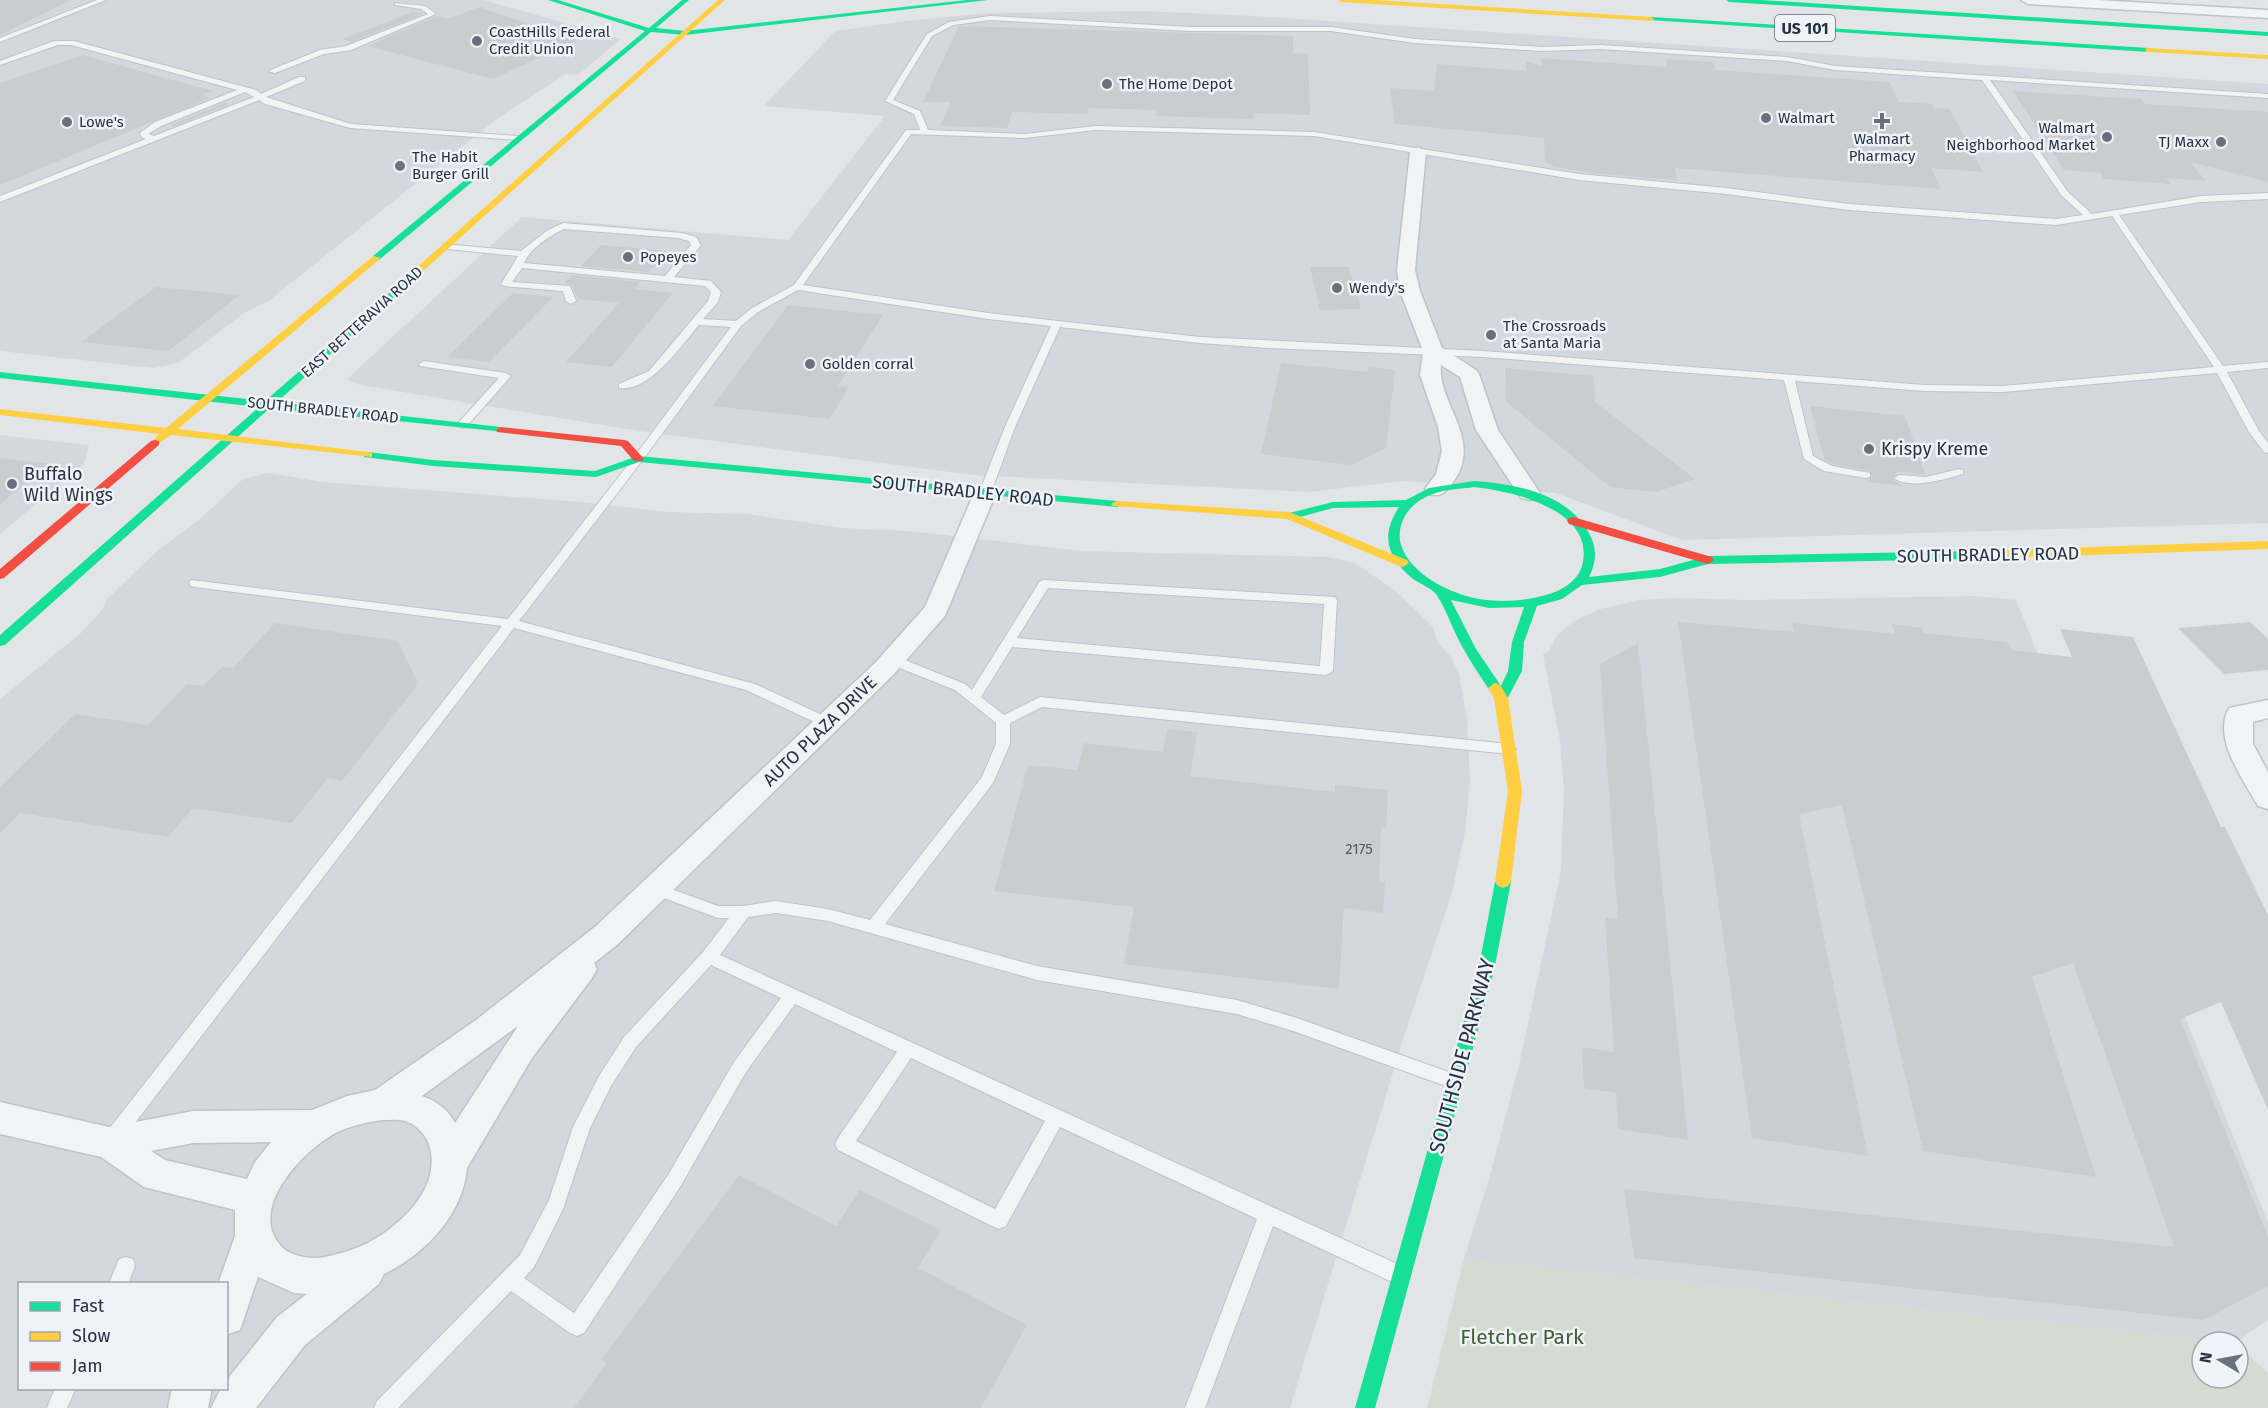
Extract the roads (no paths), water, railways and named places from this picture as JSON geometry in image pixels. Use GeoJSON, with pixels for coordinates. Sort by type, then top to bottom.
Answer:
{"type":"FeatureCollection","features":[{"type":"Feature","properties":{"kind":"main road"},"geometry":{"type":"LineString","coordinates":[[551,0],[649,30],[685,33],[985,0]]}},
{"type":"Feature","properties":{"kind":"main road"},"geometry":{"type":"LineString","coordinates":[[0,575],[518,138],[686,0]]}},
{"type":"Feature","properties":{"kind":"main road","name":"EAST BETTERAVIA ROAD"},"geometry":{"type":"LineString","coordinates":[[0,642],[722,0]]}},
{"type":"Feature","properties":{"kind":"main road","name":"US 101"},"geometry":{"type":"LineString","coordinates":[[1339,0],[2268,57]]}},
{"type":"Feature","properties":{"kind":"main road","name":"US 101"},"geometry":{"type":"LineString","coordinates":[[1729,0],[2268,34]]}},
{"type":"Feature","properties":{"kind":"main road","name":"SOUTH BRADLEY ROAD"},"geometry":{"type":"LineString","coordinates":[[0,375],[624,443],[638,459]]}},
{"type":"Feature","properties":{"kind":"main road","name":"SOUTH BRADLEY ROAD"},"geometry":{"type":"LineString","coordinates":[[0,412],[432,463],[596,474],[638,459],[985,493],[1206,512],[1289,516],[1403,563]]}},
{"type":"Feature","properties":{"kind":"main road"},"geometry":{"type":"LineString","coordinates":[[1474,484],[1500,486],[1529,494],[1567,514],[1587,537],[1591,562],[1584,579],[1554,599],[1515,606],[1469,601],[1440,591],[1412,573],[1403,563],[1393,544],[1394,521],[1408,503],[1436,489],[1474,484]]}},
{"type":"Feature","properties":{"kind":"main road","name":"SOUTH BRADLEY ROAD"},"geometry":{"type":"LineString","coordinates":[[1289,516],[1312,507],[1362,503],[1408,503]]}},
{"type":"Feature","properties":{"kind":"main road","name":"SOUTH BRADLEY ROAD"},"geometry":{"type":"LineString","coordinates":[[1573,521],[1708,560]]}},
{"type":"Feature","properties":{"kind":"main road","name":"SOUTH BRADLEY ROAD"},"geometry":{"type":"LineString","coordinates":[[1578,582],[1660,573],[1708,560],[2067,553],[2268,545]]}},
{"type":"Feature","properties":{"kind":"main road","name":"SOUTHSIDE PARKWAY"},"geometry":{"type":"LineString","coordinates":[[1365,1408],[1486,971],[1508,858],[1515,791],[1502,698],[1470,650],[1440,591]]}},
{"type":"Feature","properties":{"kind":"main road"},"geometry":{"type":"LineString","coordinates":[[1502,698],[1515,671],[1518,642],[1532,603]]}},
{"type":"Feature","properties":{"kind":"street"},"geometry":{"type":"LineString","coordinates":[[2028,0],[2268,14]]}},
{"type":"Feature","properties":{"kind":"street"},"geometry":{"type":"LineString","coordinates":[[1418,152],[1406,270],[1410,291],[1434,351],[1430,375],[1449,427],[1453,451],[1447,475],[1436,489]]}},
{"type":"Feature","properties":{"kind":"street"},"geometry":{"type":"LineString","coordinates":[[1434,351],[1469,374],[1487,430],[1529,494]]}},
{"type":"Feature","properties":{"kind":"street","name":"AUTO PLAZA DRIVE"},"geometry":{"type":"LineString","coordinates":[[382,1104],[488,1030],[607,935],[892,660],[936,610],[985,493]]}},
{"type":"Feature","properties":{"kind":"street"},"geometry":{"type":"LineString","coordinates":[[2268,709],[2239,715],[2239,744],[2268,798]]}},
{"type":"Feature","properties":{"kind":"street","name":"AUTO PLAZA DRIVE"},"geometry":{"type":"LineString","coordinates":[[451,1162],[520,1048],[607,935]]}},
{"type":"Feature","properties":{"kind":"street"},"geometry":{"type":"LineString","coordinates":[[231,1408],[291,1331],[412,1236],[432,1212],[445,1186],[451,1162],[446,1137],[432,1118],[410,1107],[382,1104],[338,1114],[316,1126],[296,1141],[264,1178],[255,1198],[251,1219],[253,1237],[262,1257],[279,1270],[302,1277],[339,1275],[358,1270],[386,1256]]}},
{"type":"Feature","properties":{"kind":"street"},"geometry":{"type":"LineString","coordinates":[[0,1118],[109,1143],[157,1175],[255,1198]]}},
{"type":"Feature","properties":{"kind":"street"},"geometry":{"type":"LineString","coordinates":[[109,1143],[193,1127],[316,1126]]}},
{"type":"Feature","properties":{"kind":"street"},"geometry":{"type":"LineString","coordinates":[[228,1310],[253,1237]]}},
{"type":"Feature","properties":{"kind":"street"},"geometry":{"type":"LineString","coordinates":[[188,1408],[192,1390]]}},
{"type":"Feature","properties":{"kind":"lane"},"geometry":{"type":"LineString","coordinates":[[0,40],[103,0]]}},
{"type":"Feature","properties":{"kind":"lane"},"geometry":{"type":"LineString","coordinates":[[272,71],[322,52],[348,48],[433,14],[423,7],[397,4]]}},
{"type":"Feature","properties":{"kind":"lane"},"geometry":{"type":"LineString","coordinates":[[925,133],[917,113],[889,101],[929,35],[951,23],[990,18],[1191,29],[1331,29],[1415,41],[1542,49],[1600,46],[1787,58],[1835,68],[2268,96]]}},
{"type":"Feature","properties":{"kind":"lane"},"geometry":{"type":"LineString","coordinates":[[0,63],[57,43],[71,43],[244,90],[268,102],[350,126],[518,138]]}},
{"type":"Feature","properties":{"kind":"lane"},"geometry":{"type":"LineString","coordinates":[[1985,78],[2065,194],[2090,217]]}},
{"type":"Feature","properties":{"kind":"lane"},"geometry":{"type":"LineString","coordinates":[[0,199],[302,79]]}},
{"type":"Feature","properties":{"kind":"lane"},"geometry":{"type":"LineString","coordinates":[[154,138],[144,133],[158,124],[244,90]]}},
{"type":"Feature","properties":{"kind":"lane"},"geometry":{"type":"LineString","coordinates":[[109,1143],[638,459],[738,324],[755,310],[796,287],[909,132],[1025,136],[1095,128],[1314,134],[1579,177],[1726,191],[1849,207],[2056,222],[2201,199],[2268,196]]}},
{"type":"Feature","properties":{"kind":"lane"},"geometry":{"type":"LineString","coordinates":[[2114,213],[2220,369],[2254,432],[2268,450]]}},
{"type":"Feature","properties":{"kind":"lane"},"geometry":{"type":"LineString","coordinates":[[571,301],[567,288],[506,284],[519,266],[523,254],[551,232],[563,226],[693,239],[696,245],[667,279]]}},
{"type":"Feature","properties":{"kind":"lane"},"geometry":{"type":"LineString","coordinates":[[447,246],[523,254]]}},
{"type":"Feature","properties":{"kind":"lane"},"geometry":{"type":"LineString","coordinates":[[519,266],[708,283],[716,292],[713,302],[653,373],[623,386]]}},
{"type":"Feature","properties":{"kind":"lane"},"geometry":{"type":"LineString","coordinates":[[796,287],[921,307],[1129,334],[1268,345],[1434,351],[1925,388],[2003,388],[2076,384],[2268,365]]}},
{"type":"Feature","properties":{"kind":"lane"},"geometry":{"type":"LineString","coordinates":[[696,322],[738,324]]}},
{"type":"Feature","properties":{"kind":"lane"},"geometry":{"type":"LineString","coordinates":[[985,493],[1010,427],[1056,325]]}},
{"type":"Feature","properties":{"kind":"lane"},"geometry":{"type":"LineString","coordinates":[[424,364],[506,376],[462,425]]}},
{"type":"Feature","properties":{"kind":"lane"},"geometry":{"type":"LineString","coordinates":[[1789,379],[1808,457],[1817,465],[1832,471],[1866,475]]}},
{"type":"Feature","properties":{"kind":"lane"},"geometry":{"type":"LineString","coordinates":[[1900,478],[1926,480],[1959,472]]}},
{"type":"Feature","properties":{"kind":"lane"},"geometry":{"type":"LineString","coordinates":[[195,583],[510,623],[750,687],[828,723]]}},
{"type":"Feature","properties":{"kind":"lane"},"geometry":{"type":"LineString","coordinates":[[974,699],[1044,584],[1331,600],[1326,671],[1009,642]]}},
{"type":"Feature","properties":{"kind":"lane"},"geometry":{"type":"LineString","coordinates":[[892,660],[960,687],[1003,721]]}},
{"type":"Feature","properties":{"kind":"lane"},"geometry":{"type":"LineString","coordinates":[[1003,721],[1040,702],[1509,749]]}},
{"type":"Feature","properties":{"kind":"lane"},"geometry":{"type":"LineString","coordinates":[[873,928],[988,779],[1003,744],[1003,721]]}},
{"type":"Feature","properties":{"kind":"lane"},"geometry":{"type":"LineString","coordinates":[[655,889],[718,912],[743,912],[776,906],[828,915],[1038,973],[1237,1006],[1456,1081]]}},
{"type":"Feature","properties":{"kind":"lane"},"geometry":{"type":"LineString","coordinates":[[384,1408],[527,1261],[557,1203],[582,1127],[605,1081],[630,1042],[709,957],[743,912]]}},
{"type":"Feature","properties":{"kind":"lane"},"geometry":{"type":"LineString","coordinates":[[709,957],[1402,1277]]}},
{"type":"Feature","properties":{"kind":"lane"},"geometry":{"type":"LineString","coordinates":[[509,1279],[577,1326],[674,1181],[740,1068],[792,996]]}},
{"type":"Feature","properties":{"kind":"lane"},"geometry":{"type":"LineString","coordinates":[[908,1049],[844,1144],[999,1220],[1056,1118]]}},
{"type":"Feature","properties":{"kind":"lane"},"geometry":{"type":"LineString","coordinates":[[1195,1408],[1268,1215]]}},
{"type":"Feature","properties":{"kind":"lane"},"geometry":{"type":"LineString","coordinates":[[119,1282],[126,1266]]}},
{"type":"Feature","properties":{"kind":"lane"},"geometry":{"type":"LineString","coordinates":[[57,1408],[66,1390]]}},
{"type":"Feature","properties":{"kind":"place","name":"CoastHills Federal Credit Union"},"geometry":{"type":"Point","coordinates":[477,41]}},
{"type":"Feature","properties":{"kind":"place","name":"The Home Depot"},"geometry":{"type":"Point","coordinates":[1107,84]}},
{"type":"Feature","properties":{"kind":"place","name":"Walmart"},"geometry":{"type":"Point","coordinates":[1766,118]}},
{"type":"Feature","properties":{"kind":"place","name":"Walmart Pharmacy"},"geometry":{"type":"Point","coordinates":[1882,121]}},
{"type":"Feature","properties":{"kind":"place","name":"Lowe's"},"geometry":{"type":"Point","coordinates":[67,122]}},
{"type":"Feature","properties":{"kind":"place","name":"Walmart Neighborhood Market"},"geometry":{"type":"Point","coordinates":[2107,137]}},
{"type":"Feature","properties":{"kind":"place","name":"TJ Maxx"},"geometry":{"type":"Point","coordinates":[2221,142]}},
{"type":"Feature","properties":{"kind":"place","name":"The Habit Burger Grill"},"geometry":{"type":"Point","coordinates":[400,166]}},
{"type":"Feature","properties":{"kind":"place","name":"Popeyes"},"geometry":{"type":"Point","coordinates":[628,257]}},
{"type":"Feature","properties":{"kind":"place","name":"Wendy's"},"geometry":{"type":"Point","coordinates":[1337,288]}},
{"type":"Feature","properties":{"kind":"place","name":"The Crossroads at Santa Maria"},"geometry":{"type":"Point","coordinates":[1491,335]}},
{"type":"Feature","properties":{"kind":"place","name":"Golden corral"},"geometry":{"type":"Point","coordinates":[810,364]}},
{"type":"Feature","properties":{"kind":"place","name":"Krispy Kreme"},"geometry":{"type":"Point","coordinates":[1869,449]}},
{"type":"Feature","properties":{"kind":"place","name":"Buffalo Wild Wings"},"geometry":{"type":"Point","coordinates":[12,484]}},
{"type":"Feature","properties":{"kind":"park label","name":"Fletcher Park"},"geometry":{"type":"Point","coordinates":[1522,1337]}}]}
